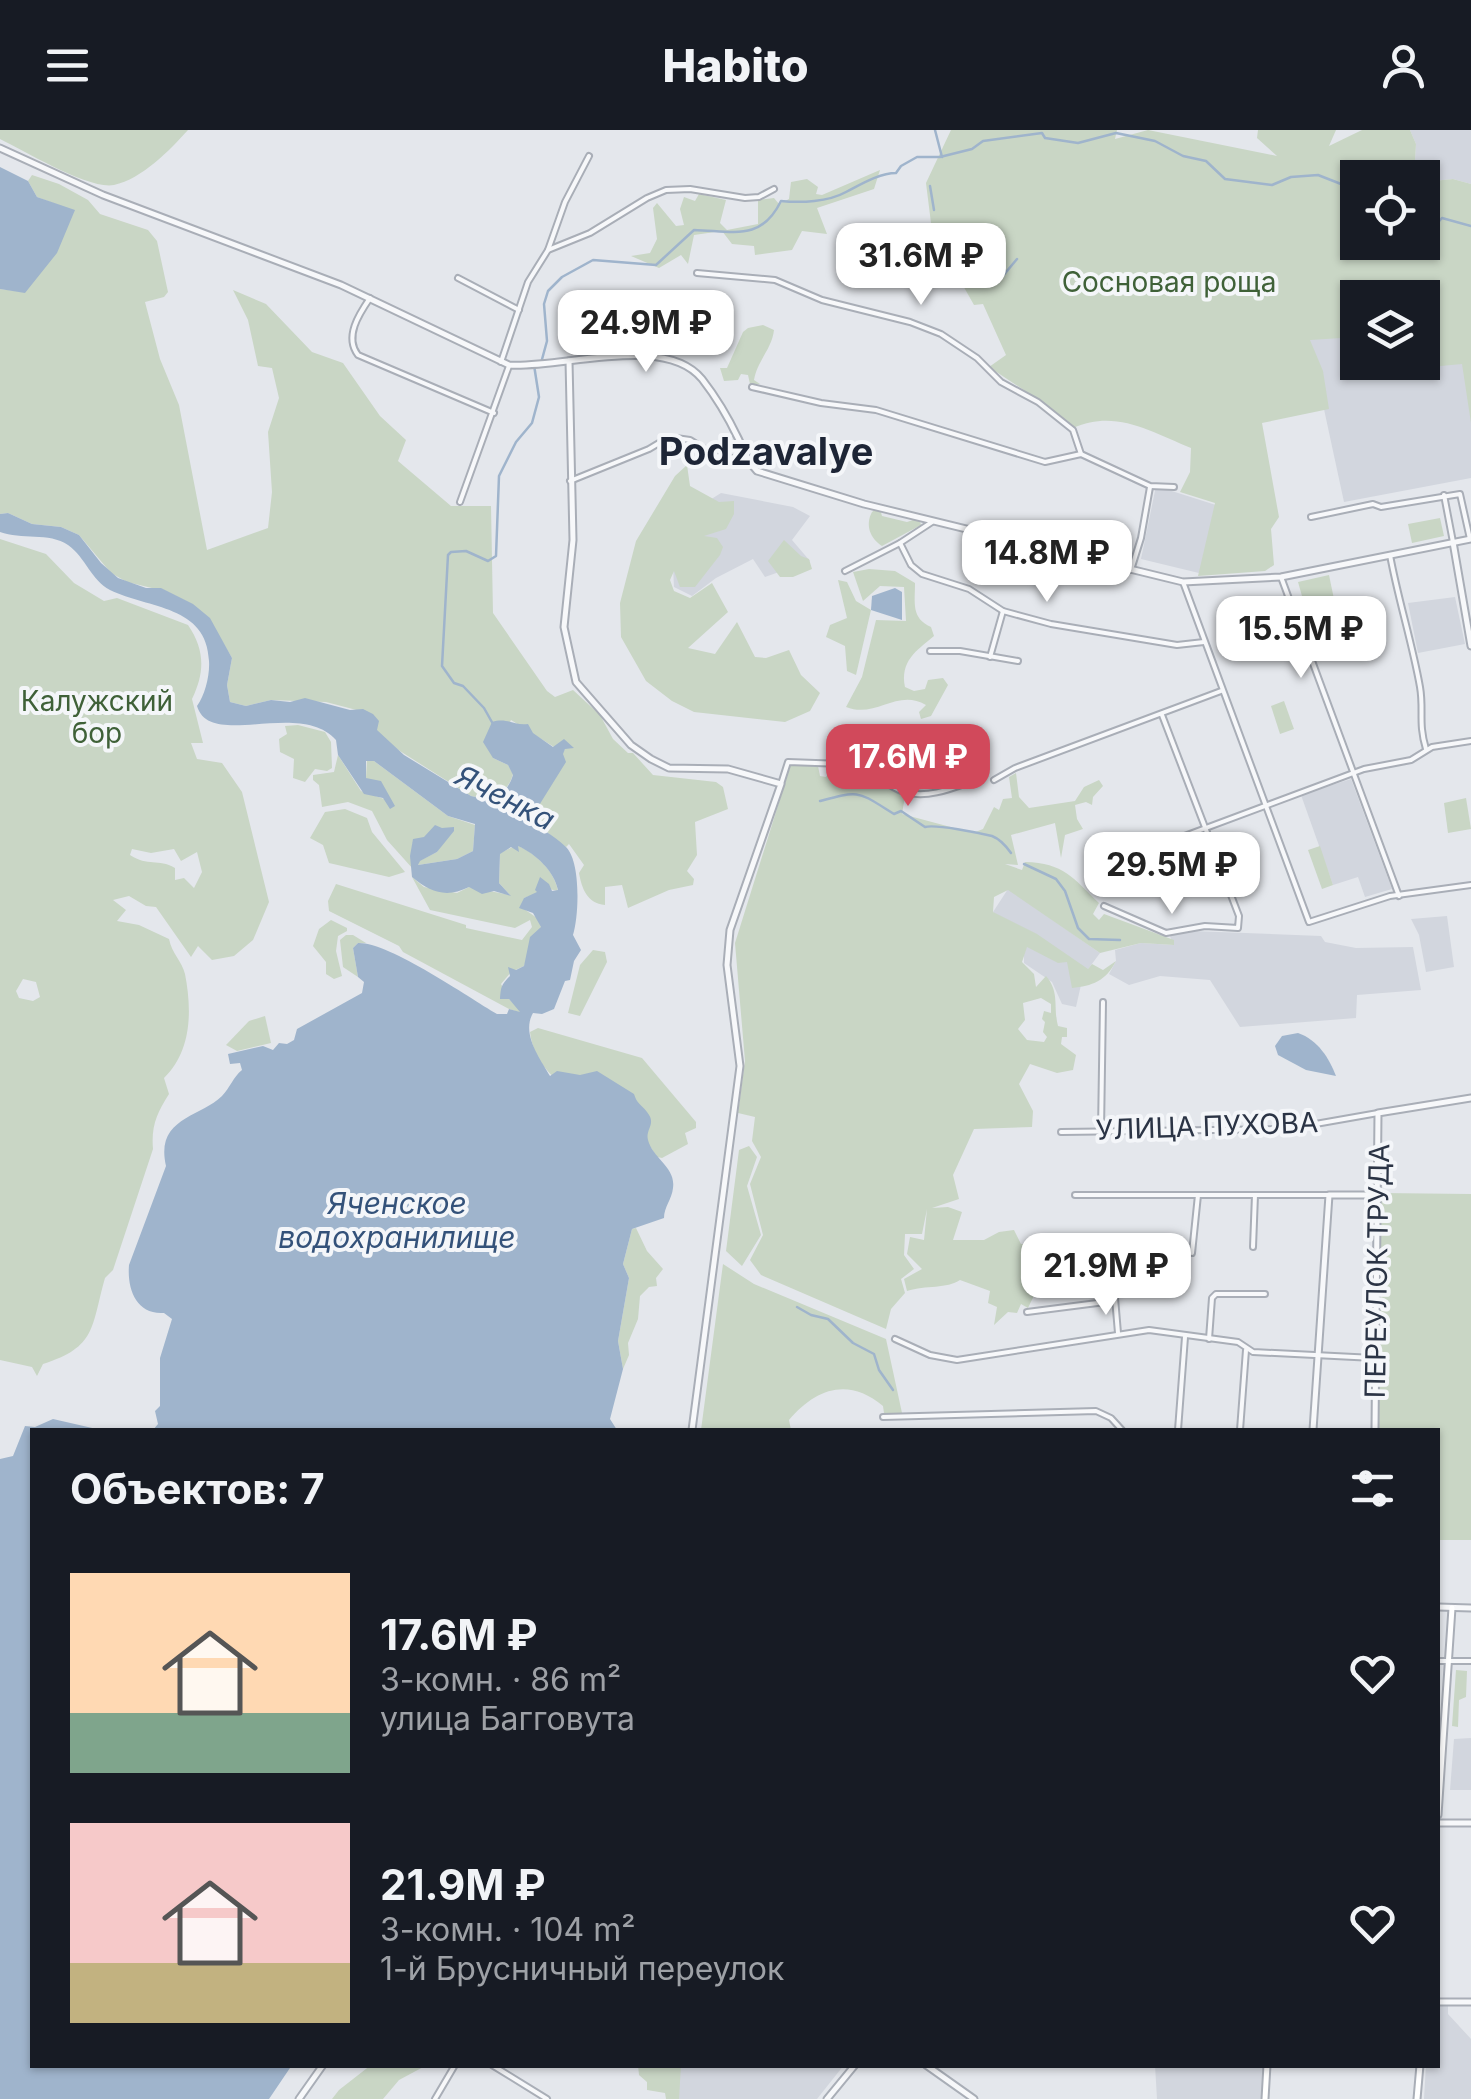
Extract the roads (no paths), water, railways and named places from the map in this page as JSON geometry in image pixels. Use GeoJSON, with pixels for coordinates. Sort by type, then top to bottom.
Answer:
{"type":"FeatureCollection","features":[{"type":"Feature","properties":{"kind":"main road"},"geometry":{"type":"LineString","coordinates":[[1440,1744],[1452,1608]]}},
{"type":"Feature","properties":{"kind":"main road"},"geometry":{"type":"LineString","coordinates":[[1265,2099],[1267,2068]]}},
{"type":"Feature","properties":{"kind":"main road"},"geometry":{"type":"LineString","coordinates":[[1417,2099],[1420,2068]]}},
{"type":"Feature","properties":{"kind":"street"},"geometry":{"type":"LineString","coordinates":[[0,148],[103,196],[300,268],[509,365],[539,366],[618,356],[682,362],[698,374],[716,398],[748,460],[766,476],[1184,582],[1281,577],[1471,541],[1460,494],[1311,516]]}},
{"type":"Feature","properties":{"kind":"street"},"geometry":{"type":"LineString","coordinates":[[501,362],[528,282],[548,250],[570,190],[589,156]]}},
{"type":"Feature","properties":{"kind":"street"},"geometry":{"type":"LineString","coordinates":[[548,250],[666,190],[690,189],[745,198],[774,189]]}},
{"type":"Feature","properties":{"kind":"street"},"geometry":{"type":"LineString","coordinates":[[698,274],[775,280],[822,300],[895,317],[941,334],[977,358],[1001,382],[1038,402],[1074,430],[1082,454]]}},
{"type":"Feature","properties":{"kind":"street"},"geometry":{"type":"LineString","coordinates":[[458,278],[519,310]]}},
{"type":"Feature","properties":{"kind":"street"},"geometry":{"type":"LineString","coordinates":[[370,298],[351,336],[352,348],[358,355],[494,413]]}},
{"type":"Feature","properties":{"kind":"street"},"geometry":{"type":"LineString","coordinates":[[569,361],[574,540],[564,627],[573,675],[581,690],[650,759],[670,768],[728,769],[780,784]]}},
{"type":"Feature","properties":{"kind":"street"},"geometry":{"type":"LineString","coordinates":[[460,502],[509,365]]}},
{"type":"Feature","properties":{"kind":"street"},"geometry":{"type":"LineString","coordinates":[[752,387],[876,410],[1045,462],[1082,454],[1150,486],[1174,487]]}},
{"type":"Feature","properties":{"kind":"street"},"geometry":{"type":"LineString","coordinates":[[570,480],[649,449],[669,437],[690,440],[716,456],[748,460]]}},
{"type":"Feature","properties":{"kind":"street"},"geometry":{"type":"LineString","coordinates":[[1131,570],[1150,486]]}},
{"type":"Feature","properties":{"kind":"street"},"geometry":{"type":"LineString","coordinates":[[1444,494],[1471,646]]}},
{"type":"Feature","properties":{"kind":"street"},"geometry":{"type":"LineString","coordinates":[[845,571],[900,544],[936,519]]}},
{"type":"Feature","properties":{"kind":"street"},"geometry":{"type":"LineString","coordinates":[[900,544],[911,565],[922,574],[969,589],[1003,611],[1051,624],[1178,646],[1204,642]]}},
{"type":"Feature","properties":{"kind":"street"},"geometry":{"type":"LineString","coordinates":[[1390,555],[1414,656],[1422,702],[1418,720],[1426,749]]}},
{"type":"Feature","properties":{"kind":"street"},"geometry":{"type":"LineString","coordinates":[[1281,577],[1399,896]]}},
{"type":"Feature","properties":{"kind":"street"},"geometry":{"type":"LineString","coordinates":[[1184,582],[1309,922],[1399,896],[1471,885]]}},
{"type":"Feature","properties":{"kind":"street"},"geometry":{"type":"LineString","coordinates":[[990,657],[1003,611]]}},
{"type":"Feature","properties":{"kind":"street"},"geometry":{"type":"LineString","coordinates":[[930,652],[960,651],[1018,661]]}},
{"type":"Feature","properties":{"kind":"street"},"geometry":{"type":"LineString","coordinates":[[994,780],[1016,768],[1221,691]]}},
{"type":"Feature","properties":{"kind":"street"},"geometry":{"type":"LineString","coordinates":[[1104,906],[1166,934],[1204,926],[1238,928],[1239,916],[1162,714]]}},
{"type":"Feature","properties":{"kind":"street"},"geometry":{"type":"LineString","coordinates":[[1116,849],[1144,848],[1353,773],[1411,760],[1426,749],[1471,742]]}},
{"type":"Feature","properties":{"kind":"street"},"geometry":{"type":"LineString","coordinates":[[842,764],[912,752]]}},
{"type":"Feature","properties":{"kind":"street"},"geometry":{"type":"LineString","coordinates":[[692,1428],[740,1066],[727,950],[735,914],[788,762],[862,766],[904,792],[944,792],[974,780]]}},
{"type":"Feature","properties":{"kind":"street"},"geometry":{"type":"LineString","coordinates":[[1101,1131],[1103,1002]]}},
{"type":"Feature","properties":{"kind":"street","name":"УЛИЦА ПУХОВА"},"geometry":{"type":"LineString","coordinates":[[1061,1132],[1287,1129],[1471,1098]]}},
{"type":"Feature","properties":{"kind":"street","name":"ПЕРЕУЛОК ТРУДА"},"geometry":{"type":"LineString","coordinates":[[1375,1428],[1378,1113]]}},
{"type":"Feature","properties":{"kind":"street"},"geometry":{"type":"LineString","coordinates":[[1074,1195],[1377,1195]]}},
{"type":"Feature","properties":{"kind":"street"},"geometry":{"type":"LineString","coordinates":[[1192,1253],[1198,1195]]}},
{"type":"Feature","properties":{"kind":"street"},"geometry":{"type":"LineString","coordinates":[[1254,1247],[1255,1195]]}},
{"type":"Feature","properties":{"kind":"street"},"geometry":{"type":"LineString","coordinates":[[1313,1428],[1329,1195]]}},
{"type":"Feature","properties":{"kind":"street"},"geometry":{"type":"LineString","coordinates":[[1064,1250],[1160,1254]]}},
{"type":"Feature","properties":{"kind":"street"},"geometry":{"type":"LineString","coordinates":[[1049,1262],[1111,1251]]}},
{"type":"Feature","properties":{"kind":"street"},"geometry":{"type":"LineString","coordinates":[[1111,1251],[1118,1334]]}},
{"type":"Feature","properties":{"kind":"street"},"geometry":{"type":"LineString","coordinates":[[1209,1339],[1212,1298],[1216,1294],[1265,1294]]}},
{"type":"Feature","properties":{"kind":"street"},"geometry":{"type":"LineString","coordinates":[[1027,1312],[1114,1301]]}},
{"type":"Feature","properties":{"kind":"street"},"geometry":{"type":"LineString","coordinates":[[895,1340],[930,1355],[957,1360],[1149,1330],[1238,1342],[1252,1352],[1376,1358]]}},
{"type":"Feature","properties":{"kind":"street"},"geometry":{"type":"LineString","coordinates":[[1178,1428],[1185,1337]]}},
{"type":"Feature","properties":{"kind":"street"},"geometry":{"type":"LineString","coordinates":[[1240,1428],[1246,1348]]}},
{"type":"Feature","properties":{"kind":"street"},"geometry":{"type":"LineString","coordinates":[[883,1417],[1096,1411],[1120,1428]]}},
{"type":"Feature","properties":{"kind":"street"},"geometry":{"type":"LineString","coordinates":[[1440,1608],[1471,1608]]}},
{"type":"Feature","properties":{"kind":"street"},"geometry":{"type":"LineString","coordinates":[[1440,1660],[1471,1660]]}},
{"type":"Feature","properties":{"kind":"street"},"geometry":{"type":"LineString","coordinates":[[1440,1823],[1471,1824]]}},
{"type":"Feature","properties":{"kind":"street"},"geometry":{"type":"LineString","coordinates":[[1440,2002],[1471,2002]]}},
{"type":"Feature","properties":{"kind":"street"},"geometry":{"type":"LineString","coordinates":[[298,2099],[321,2068]]}},
{"type":"Feature","properties":{"kind":"street"},"geometry":{"type":"LineString","coordinates":[[436,2099],[452,2068]]}},
{"type":"Feature","properties":{"kind":"street"},"geometry":{"type":"LineString","coordinates":[[497,2068],[547,2099]]}},
{"type":"Feature","properties":{"kind":"street"},"geometry":{"type":"LineString","coordinates":[[827,2099],[853,2068]]}},
{"type":"Feature","properties":{"kind":"street"},"geometry":{"type":"LineString","coordinates":[[930,2068],[974,2099]]}},
{"type":"Feature","properties":{"kind":"water"},"geometry":{"type":"Polygon","coordinates":[[[0,167],[28,181],[37,197],[75,210],[57,253],[25,293],[0,289],[0,167]]]}},
{"type":"Feature","properties":{"kind":"water","name":"Яченское водохранилище"},"geometry":{"type":"Polygon","coordinates":[[[8,513],[32,524],[61,527],[79,535],[118,578],[146,588],[161,588],[193,604],[210,618],[232,658],[227,685],[230,702],[246,706],[305,698],[350,710],[363,709],[373,714],[379,721],[377,730],[404,755],[471,796],[492,797],[503,792],[513,775],[508,765],[493,758],[483,742],[492,722],[528,724],[533,733],[553,747],[564,739],[574,748],[565,749],[566,762],[538,807],[528,815],[571,854],[577,890],[573,935],[581,950],[554,1009],[533,1013],[530,1037],[550,1076],[557,1071],[580,1075],[597,1071],[634,1094],[650,1116],[651,1147],[673,1181],[664,1218],[632,1229],[623,1264],[629,1278],[618,1341],[623,1369],[610,1419],[616,1428],[155,1428],[158,1424],[155,1411],[160,1406],[160,1358],[172,1319],[164,1313],[146,1310],[135,1299],[129,1265],[166,1166],[167,1138],[181,1121],[222,1096],[242,1070],[240,1063],[230,1064],[228,1054],[263,1046],[273,1050],[279,1043],[287,1044],[294,1040],[297,1029],[362,993],[364,982],[358,977],[353,948],[358,943],[389,951],[497,1014],[507,1014],[509,1009],[520,1012],[509,999],[500,999],[501,989],[510,976],[508,967],[516,970],[524,966],[530,937],[541,927],[533,913],[519,908],[524,898],[537,892],[540,877],[552,891],[558,890],[543,864],[518,846],[519,852],[511,847],[500,854],[499,883],[511,896],[494,891],[482,894],[469,887],[439,892],[419,882],[412,877],[413,839],[424,837],[435,825],[454,827],[437,852],[418,865],[457,859],[473,851],[475,824],[448,816],[374,761],[366,761],[366,778],[381,781],[395,806],[390,809],[383,798],[364,794],[338,755],[336,740],[320,729],[301,724],[219,724],[205,718],[197,706],[206,685],[209,661],[206,643],[198,629],[173,612],[110,590],[74,550],[60,541],[0,532],[0,514],[8,513]]]}},
{"type":"Feature","properties":{"kind":"water"},"geometry":{"type":"Polygon","coordinates":[[[895,588],[902,592],[902,620],[871,610],[872,596],[895,588]]]}},
{"type":"Feature","properties":{"kind":"water"},"geometry":{"type":"Polygon","coordinates":[[[1298,1033],[1322,1050],[1336,1076],[1306,1070],[1278,1055],[1275,1046],[1282,1036],[1298,1033]]]}},
{"type":"Feature","properties":{"kind":"water"},"geometry":{"type":"Polygon","coordinates":[[[53,1419],[92,1428],[30,1428],[30,2068],[290,2068],[269,2099],[0,2099],[0,1459],[13,1456],[25,1426],[35,1427],[53,1419]]]}},
{"type":"Feature","properties":{"kind":"waterway"},"geometry":{"type":"LineString","coordinates":[[935,130],[942,157]]}},
{"type":"Feature","properties":{"kind":"waterway"},"geometry":{"type":"LineString","coordinates":[[541,363],[547,341],[544,304],[548,291],[562,277],[593,260],[656,265],[694,230],[733,232],[755,228],[773,214],[781,201],[831,198],[876,177],[896,173],[917,157],[940,157],[972,149],[983,141],[1042,133],[1045,138],[1078,143],[1116,133],[1155,141],[1183,156],[1206,161],[1225,179],[1272,185],[1291,177],[1318,175],[1340,184]]}},
{"type":"Feature","properties":{"kind":"waterway"},"geometry":{"type":"LineString","coordinates":[[930,186],[934,210]]}},
{"type":"Feature","properties":{"kind":"waterway"},"geometry":{"type":"LineString","coordinates":[[1440,220],[1471,226]]}},
{"type":"Feature","properties":{"kind":"waterway"},"geometry":{"type":"LineString","coordinates":[[997,283],[1017,259]]}},
{"type":"Feature","properties":{"kind":"waterway"},"geometry":{"type":"LineString","coordinates":[[493,724],[484,708],[463,686],[454,683],[442,666],[448,555],[466,551],[488,561],[496,556],[499,476],[516,442],[532,423],[539,397],[534,365]]}},
{"type":"Feature","properties":{"kind":"waterway"},"geometry":{"type":"LineString","coordinates":[[820,801],[858,795],[894,814],[901,811],[925,827],[992,836],[1011,853]]}},
{"type":"Feature","properties":{"kind":"waterway"},"geometry":{"type":"LineString","coordinates":[[1024,864],[1056,879],[1065,891],[1078,928],[1089,939],[1120,940]]}},
{"type":"Feature","properties":{"kind":"waterway"},"geometry":{"type":"LineString","coordinates":[[797,1307],[828,1319],[853,1343],[874,1354],[879,1370],[893,1390]]}},
{"type":"Feature","properties":{"kind":"district","name":"Podzavalye"},"geometry":{"type":"Point","coordinates":[766,452]}},
{"type":"Feature","properties":{"kind":"park label","name":"Сосновая роща"},"geometry":{"type":"Point","coordinates":[1169,282]}},
{"type":"Feature","properties":{"kind":"park label","name":"Калужский бор"},"geometry":{"type":"Point","coordinates":[97,717]}},
{"type":"Feature","properties":{"kind":"water label","name":"Яченка"},"geometry":{"type":"Point","coordinates":[505,798]}}]}
